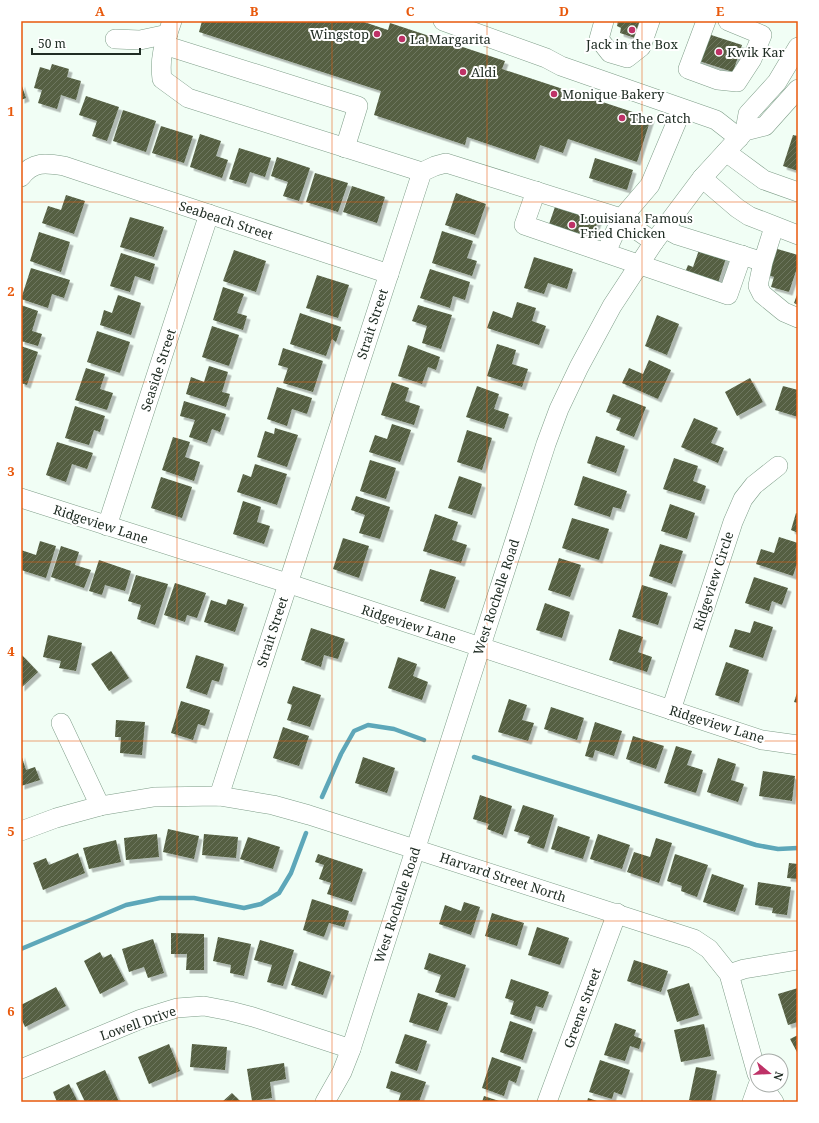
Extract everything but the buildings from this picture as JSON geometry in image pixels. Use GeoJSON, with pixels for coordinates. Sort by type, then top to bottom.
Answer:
{"type":"FeatureCollection","features":[{"type":"Feature","properties":{"kind":"street"},"geometry":{"type":"LineString","coordinates":[[443,21],[546,58],[561,66],[716,120],[742,135],[765,126],[798,90]]}},
{"type":"Feature","properties":{"kind":"street"},"geometry":{"type":"LineString","coordinates":[[604,21],[599,39],[610,53],[627,58],[641,47],[650,21]]}},
{"type":"Feature","properties":{"kind":"street"},"geometry":{"type":"LineString","coordinates":[[706,21],[688,69],[718,80],[737,82],[752,59],[762,35],[728,21]]}},
{"type":"Feature","properties":{"kind":"street"},"geometry":{"type":"LineString","coordinates":[[169,29],[160,66],[162,79],[188,98],[422,172],[446,163],[621,219],[659,235],[676,235],[763,262]]}},
{"type":"Feature","properties":{"kind":"street"},"geometry":{"type":"LineString","coordinates":[[115,39],[140,40],[169,29],[358,106],[345,148]]}},
{"type":"Feature","properties":{"kind":"street","name":"West Rochelle Road"},"geometry":{"type":"LineString","coordinates":[[325,1102],[342,1072],[351,1049],[480,647],[546,444],[559,409],[579,367],[612,306],[640,263],[702,178],[742,135],[748,114],[777,82],[798,47]]}},
{"type":"Feature","properties":{"kind":"street"},"geometry":{"type":"LineString","coordinates":[[742,75],[765,95]]}},
{"type":"Feature","properties":{"kind":"street"},"geometry":{"type":"LineString","coordinates":[[606,252],[621,219],[650,185],[682,109]]}},
{"type":"Feature","properties":{"kind":"street"},"geometry":{"type":"LineString","coordinates":[[726,152],[764,180],[798,192]]}},
{"type":"Feature","properties":{"kind":"street","name":"Seabeach Street"},"geometry":{"type":"LineString","coordinates":[[21,177],[33,166],[48,164],[64,166],[389,274]]}},
{"type":"Feature","properties":{"kind":"street","name":"Strait Street"},"geometry":{"type":"LineString","coordinates":[[219,796],[287,583],[422,172]]}},
{"type":"Feature","properties":{"kind":"street"},"geometry":{"type":"LineString","coordinates":[[702,178],[737,208],[749,216],[774,227],[798,235]]}},
{"type":"Feature","properties":{"kind":"street"},"geometry":{"type":"LineString","coordinates":[[536,191],[524,225],[640,263],[728,295],[742,256]]}},
{"type":"Feature","properties":{"kind":"street","name":"Seaside Street"},"geometry":{"type":"LineString","coordinates":[[107,526],[209,214]]}},
{"type":"Feature","properties":{"kind":"street"},"geometry":{"type":"LineString","coordinates":[[774,227],[763,262],[758,286],[762,294],[784,312],[798,318]]}},
{"type":"Feature","properties":{"kind":"street","name":"Ridgeview Circle"},"geometry":{"type":"LineString","coordinates":[[671,710],[735,516],[743,499],[754,485],[778,466]]}},
{"type":"Feature","properties":{"kind":"street","name":"Ridgeview Lane"},"geometry":{"type":"LineString","coordinates":[[21,498],[287,583],[762,740],[798,745]]}},
{"type":"Feature","properties":{"kind":"street"},"geometry":{"type":"LineString","coordinates":[[61,723],[100,806]]}},
{"type":"Feature","properties":{"kind":"street","name":"Harvard Street North"},"geometry":{"type":"LineString","coordinates":[[21,830],[56,818],[100,806],[154,797],[219,796],[273,805],[309,815],[694,939],[709,949],[729,974],[751,1053]]}},
{"type":"Feature","properties":{"kind":"street","name":"Greene Street"},"geometry":{"type":"LineString","coordinates":[[546,1102],[617,913]]}},
{"type":"Feature","properties":{"kind":"street"},"geometry":{"type":"LineString","coordinates":[[729,974],[744,969],[798,960]]}},
{"type":"Feature","properties":{"kind":"street","name":"Lowell Drive"},"geometry":{"type":"LineString","coordinates":[[21,1069],[141,1019],[177,1008],[204,1006],[253,1017],[351,1049]]}},
{"type":"Feature","properties":{"kind":"street"},"geometry":{"type":"LineString","coordinates":[[768,1093],[774,1102]]}},
{"type":"Feature","properties":{"kind":"waterway"},"geometry":{"type":"LineString","coordinates":[[322,797],[341,754],[354,731],[368,725],[394,729],[424,740]]}},
{"type":"Feature","properties":{"kind":"waterway"},"geometry":{"type":"LineString","coordinates":[[474,757],[756,845],[778,849],[798,848]]}},
{"type":"Feature","properties":{"kind":"waterway"},"geometry":{"type":"LineString","coordinates":[[21,949],[126,905],[160,898],[194,898],[244,908],[261,904],[279,893],[291,873],[306,833]]}},
{"type":"Feature","properties":{"kind":"place","name":"Jack in the Box"},"geometry":{"type":"Point","coordinates":[632,30]}},
{"type":"Feature","properties":{"kind":"place","name":"Wingstop"},"geometry":{"type":"Point","coordinates":[377,34]}},
{"type":"Feature","properties":{"kind":"place","name":"La Margarita"},"geometry":{"type":"Point","coordinates":[402,39]}},
{"type":"Feature","properties":{"kind":"place","name":"Kwik Kar"},"geometry":{"type":"Point","coordinates":[719,52]}},
{"type":"Feature","properties":{"kind":"place","name":"Aldi"},"geometry":{"type":"Point","coordinates":[463,72]}},
{"type":"Feature","properties":{"kind":"place","name":"Monique Bakery"},"geometry":{"type":"Point","coordinates":[554,94]}},
{"type":"Feature","properties":{"kind":"place","name":"The Catch"},"geometry":{"type":"Point","coordinates":[622,118]}},
{"type":"Feature","properties":{"kind":"place","name":"Louisiana Famous Fried Chicken"},"geometry":{"type":"Point","coordinates":[572,225]}}]}
